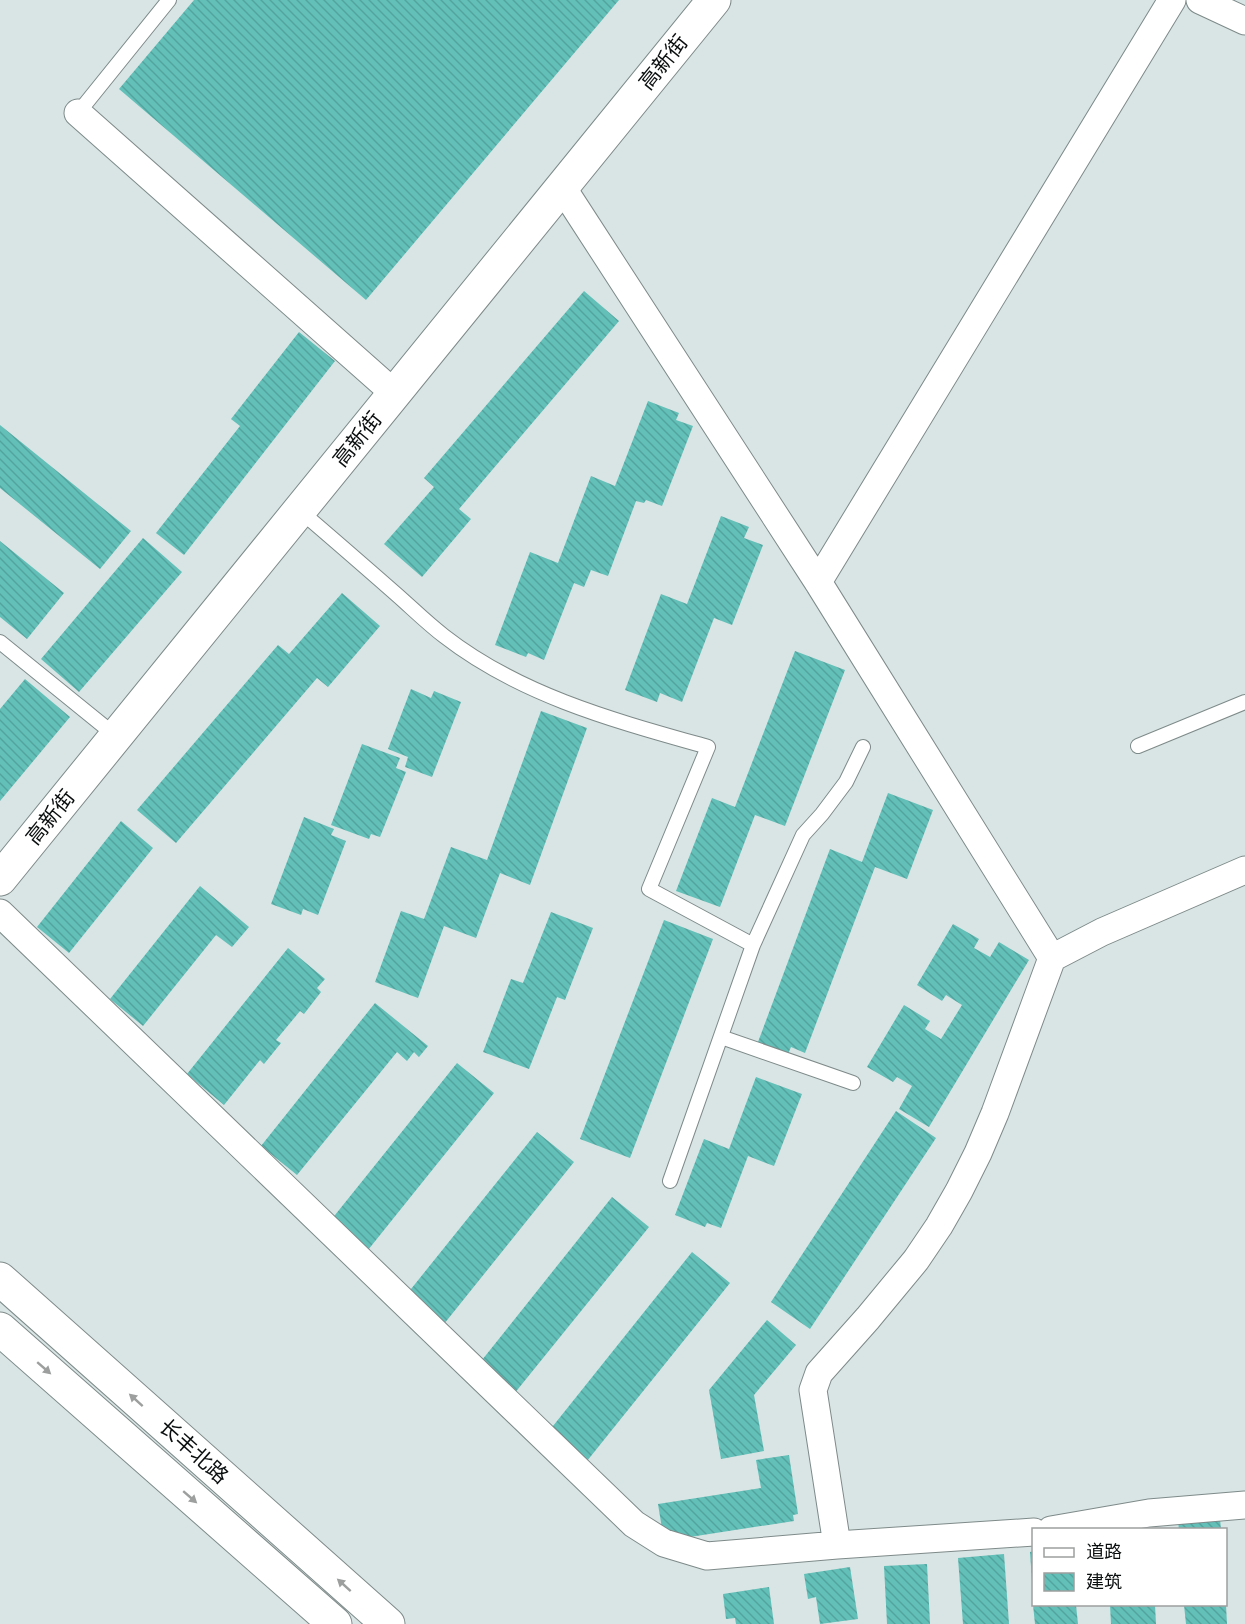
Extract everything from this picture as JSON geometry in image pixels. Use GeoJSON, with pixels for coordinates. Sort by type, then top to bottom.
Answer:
{"type":"FeatureCollection","features":[{"type":"Feature","properties":{"kind":"street","name":"高新街"},"geometry":{"type":"LineString","coordinates":[[0,879],[714,0]]}},
{"type":"Feature","properties":{"kind":"street"},"geometry":{"type":"LineString","coordinates":[[818,582],[1173,0]]}},
{"type":"Feature","properties":{"kind":"street"},"geometry":{"type":"LineString","coordinates":[[1200,0],[1245,21]]}},
{"type":"Feature","properties":{"kind":"street"},"geometry":{"type":"LineString","coordinates":[[78,113],[394,393]]}},
{"type":"Feature","properties":{"kind":"street"},"geometry":{"type":"LineString","coordinates":[[562,187],[818,582],[1053,958]]}},
{"type":"Feature","properties":{"kind":"street"},"geometry":{"type":"LineString","coordinates":[[837,1545],[813,1390],[819,1373],[916,1260],[959,1191],[995,1113],[1053,958],[1102,932],[1245,870]]}},
{"type":"Feature","properties":{"kind":"street"},"geometry":{"type":"LineString","coordinates":[[0,913],[634,1524],[664,1543],[707,1556],[1032,1532]]}},
{"type":"Feature","properties":{"kind":"street","name":"长丰北路"},"geometry":{"type":"LineString","coordinates":[[0,1279],[388,1624]]}},
{"type":"Feature","properties":{"kind":"street","name":"长丰北路"},"geometry":{"type":"LineString","coordinates":[[0,1329],[335,1624]]}},
{"type":"Feature","properties":{"kind":"street"},"geometry":{"type":"LineString","coordinates":[[1063,1528],[1149,1514],[1245,1506]]}},
{"type":"Feature","properties":{"kind":"lane"},"geometry":{"type":"LineString","coordinates":[[78,113],[169,0]]}},
{"type":"Feature","properties":{"kind":"lane"},"geometry":{"type":"LineString","coordinates":[[300,510],[445,637],[488,665],[532,689],[565,703],[708,747],[649,889],[753,945]]}},
{"type":"Feature","properties":{"kind":"lane"},"geometry":{"type":"LineString","coordinates":[[0,642],[116,736]]}},
{"type":"Feature","properties":{"kind":"lane"},"geometry":{"type":"LineString","coordinates":[[1138,746],[1245,702]]}},
{"type":"Feature","properties":{"kind":"lane"},"geometry":{"type":"LineString","coordinates":[[670,1181],[753,945],[803,835],[846,782],[863,747]]}},
{"type":"Feature","properties":{"kind":"lane"},"geometry":{"type":"LineString","coordinates":[[721,1037],[853,1083]]}},
{"type":"Feature","properties":{"kind":"building"},"geometry":{"type":"Polygon","coordinates":[[[194,0],[619,0],[366,300],[119,89],[194,0]]]}},
{"type":"Feature","properties":{"kind":"building"},"geometry":{"type":"Polygon","coordinates":[[[584,291],[619,321],[459,509],[471,519],[422,577],[384,544],[434,487],[424,478],[584,291]]]}},
{"type":"Feature","properties":{"kind":"building"},"geometry":{"type":"Polygon","coordinates":[[[299,332],[335,361],[184,555],[156,533],[240,426],[231,419],[299,332]]]}},
{"type":"Feature","properties":{"kind":"building"},"geometry":{"type":"Polygon","coordinates":[[[648,401],[679,413],[676,420],[693,426],[662,506],[646,500],[644,503],[636,501],[608,576],[591,570],[584,587],[574,583],[544,660],[528,653],[526,657],[495,645],[530,552],[558,563],[591,476],[615,486],[648,401]]]}},
{"type":"Feature","properties":{"kind":"building"},"geometry":{"type":"Polygon","coordinates":[[[0,425],[131,531],[100,569],[0,488],[0,425]]]}},
{"type":"Feature","properties":{"kind":"building"},"geometry":{"type":"Polygon","coordinates":[[[721,516],[749,527],[744,538],[763,545],[732,625],[714,618],[682,702],[660,693],[657,702],[625,690],[661,594],[687,604],[721,516]]]}},
{"type":"Feature","properties":{"kind":"building"},"geometry":{"type":"Polygon","coordinates":[[[143,538],[182,572],[79,692],[41,659],[143,538]]]}},
{"type":"Feature","properties":{"kind":"building"},"geometry":{"type":"Polygon","coordinates":[[[0,541],[64,593],[27,639],[0,617],[0,541]]]}},
{"type":"Feature","properties":{"kind":"building"},"geometry":{"type":"Polygon","coordinates":[[[342,593],[380,626],[328,687],[317,678],[176,843],[137,810],[278,645],[289,654],[342,593]]]}},
{"type":"Feature","properties":{"kind":"building"},"geometry":{"type":"Polygon","coordinates":[[[795,651],[845,670],[785,826],[755,815],[720,907],[676,891],[712,798],[735,807],[795,651]]]}},
{"type":"Feature","properties":{"kind":"building"},"geometry":{"type":"Polygon","coordinates":[[[25,679],[70,717],[0,801],[0,709],[25,679]]]}},
{"type":"Feature","properties":{"kind":"building"},"geometry":{"type":"Polygon","coordinates":[[[411,689],[431,698],[434,691],[461,702],[432,777],[405,767],[408,757],[388,749],[411,689]]]}},
{"type":"Feature","properties":{"kind":"building"},"geometry":{"type":"Polygon","coordinates":[[[541,711],[587,728],[530,885],[500,873],[476,938],[444,926],[418,998],[375,982],[401,911],[424,919],[451,847],[487,860],[541,711]]]}},
{"type":"Feature","properties":{"kind":"building"},"geometry":{"type":"Polygon","coordinates":[[[362,744],[400,758],[396,768],[406,772],[380,837],[371,834],[369,839],[331,825],[362,744]]]}},
{"type":"Feature","properties":{"kind":"building"},"geometry":{"type":"Polygon","coordinates":[[[888,793],[933,810],[907,879],[875,867],[805,1053],[791,1047],[788,1054],[758,1042],[830,849],[862,862],[888,793]]]}},
{"type":"Feature","properties":{"kind":"building"},"geometry":{"type":"Polygon","coordinates":[[[304,817],[334,829],[331,835],[346,841],[318,915],[303,909],[301,915],[271,904],[304,817]]]}},
{"type":"Feature","properties":{"kind":"building"},"geometry":{"type":"Polygon","coordinates":[[[121,821],[153,848],[69,953],[37,927],[121,821]]]}},
{"type":"Feature","properties":{"kind":"building"},"geometry":{"type":"Polygon","coordinates":[[[200,886],[249,927],[232,947],[216,935],[143,1026],[110,999],[200,886]]]}},
{"type":"Feature","properties":{"kind":"building"},"geometry":{"type":"Polygon","coordinates":[[[551,912],[593,928],[565,1000],[557,997],[529,1069],[483,1052],[511,979],[523,983],[551,912]]]}},
{"type":"Feature","properties":{"kind":"building"},"geometry":{"type":"Polygon","coordinates":[[[664,920],[713,939],[630,1158],[580,1139],[664,920]]]}},
{"type":"Feature","properties":{"kind":"building"},"geometry":{"type":"Polygon","coordinates":[[[953,924],[979,939],[974,948],[990,957],[999,942],[1029,960],[929,1127],[899,1109],[912,1086],[897,1077],[893,1082],[867,1067],[904,1005],[930,1021],[925,1029],[941,1039],[962,1005],[946,995],[942,1001],[917,985],[953,924]]]}},
{"type":"Feature","properties":{"kind":"building"},"geometry":{"type":"Polygon","coordinates":[[[288,948],[325,979],[317,988],[321,992],[304,1014],[300,1011],[276,1040],[281,1043],[264,1064],[260,1060],[224,1105],[187,1074],[288,948]]]}},
{"type":"Feature","properties":{"kind":"building"},"geometry":{"type":"Polygon","coordinates":[[[375,1003],[428,1046],[419,1057],[414,1052],[407,1061],[397,1052],[297,1175],[261,1146],[375,1003]]]}},
{"type":"Feature","properties":{"kind":"building"},"geometry":{"type":"Polygon","coordinates":[[[457,1063],[494,1093],[368,1250],[331,1220],[457,1063]]]}},
{"type":"Feature","properties":{"kind":"building"},"geometry":{"type":"Polygon","coordinates":[[[756,1077],[802,1094],[774,1166],[748,1156],[721,1228],[707,1223],[705,1227],[675,1215],[704,1139],[729,1149],[756,1077]]]}},
{"type":"Feature","properties":{"kind":"building"},"geometry":{"type":"Polygon","coordinates":[[[896,1111],[936,1138],[810,1329],[771,1302],[896,1111]]]}},
{"type":"Feature","properties":{"kind":"building"},"geometry":{"type":"Polygon","coordinates":[[[537,1132],[574,1162],[444,1324],[407,1294],[537,1132]]]}},
{"type":"Feature","properties":{"kind":"building"},"geometry":{"type":"Polygon","coordinates":[[[612,1197],[649,1227],[514,1394],[478,1365],[612,1197]]]}},
{"type":"Feature","properties":{"kind":"building"},"geometry":{"type":"Polygon","coordinates":[[[692,1252],[730,1283],[587,1461],[549,1431],[692,1252]]]}},
{"type":"Feature","properties":{"kind":"building"},"geometry":{"type":"Polygon","coordinates":[[[767,1320],[796,1345],[754,1395],[764,1451],[721,1459],[709,1390],[767,1320]]]}},
{"type":"Feature","properties":{"kind":"building"},"geometry":{"type":"Polygon","coordinates":[[[789,1455],[798,1514],[793,1515],[794,1521],[664,1541],[658,1504],[761,1488],[756,1460],[789,1455]]]}},
{"type":"Feature","properties":{"kind":"building"},"geometry":{"type":"Polygon","coordinates":[[[1220,1518],[1221,1528],[1179,1528],[1178,1521],[1220,1518]]]}},
{"type":"Feature","properties":{"kind":"building"},"geometry":{"type":"Polygon","coordinates":[[[1030,1552],[1032,1552],[1032,1581],[1030,1552]]]}},
{"type":"Feature","properties":{"kind":"building"},"geometry":{"type":"Polygon","coordinates":[[[1004,1554],[1009,1624],[963,1624],[958,1558],[1004,1554]]]}},
{"type":"Feature","properties":{"kind":"building"},"geometry":{"type":"Polygon","coordinates":[[[927,1564],[930,1624],[887,1624],[884,1566],[927,1564]]]}},
{"type":"Feature","properties":{"kind":"building"},"geometry":{"type":"Polygon","coordinates":[[[850,1567],[858,1619],[820,1624],[816,1597],[808,1599],[804,1574],[850,1567]]]}},
{"type":"Feature","properties":{"kind":"building"},"geometry":{"type":"Polygon","coordinates":[[[769,1587],[774,1624],[736,1624],[735,1618],[726,1619],[723,1594],[769,1587]]]}},
{"type":"Feature","properties":{"kind":"building"},"geometry":{"type":"Polygon","coordinates":[[[1033,1606],[1076,1606],[1078,1624],[1035,1624],[1033,1606]]]}},
{"type":"Feature","properties":{"kind":"building"},"geometry":{"type":"Polygon","coordinates":[[[1110,1606],[1155,1606],[1156,1624],[1111,1624],[1110,1606]]]}},
{"type":"Feature","properties":{"kind":"building"},"geometry":{"type":"Polygon","coordinates":[[[1184,1606],[1226,1606],[1227,1624],[1186,1624],[1184,1606]]]}}]}
